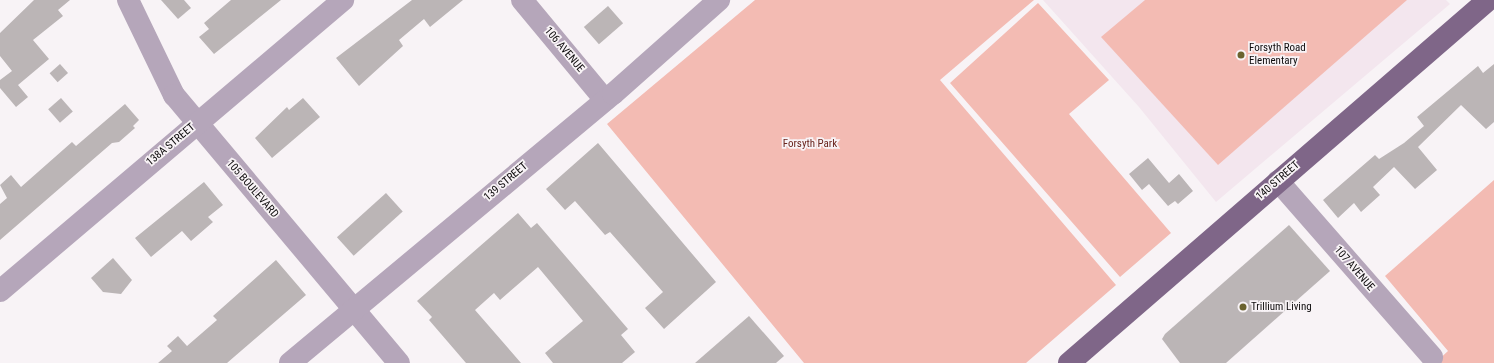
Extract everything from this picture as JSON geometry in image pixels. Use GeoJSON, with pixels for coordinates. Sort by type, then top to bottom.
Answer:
{"type":"FeatureCollection","features":[{"type":"Feature","properties":{"kind":"main road","name":"140 STREET"},"geometry":{"type":"LineString","coordinates":[[1069,363],[1488,0]]}},
{"type":"Feature","properties":{"kind":"street","name":"105 BOULEVARD"},"geometry":{"type":"LineString","coordinates":[[128,0],[159,68],[196,123],[399,363]]}},
{"type":"Feature","properties":{"kind":"street","name":"138A STREET"},"geometry":{"type":"LineString","coordinates":[[0,291],[196,123],[343,0]]}},
{"type":"Feature","properties":{"kind":"street","name":"106 AVENUE"},"geometry":{"type":"LineString","coordinates":[[522,0],[605,100]]}},
{"type":"Feature","properties":{"kind":"street","name":"139 STREET"},"geometry":{"type":"LineString","coordinates":[[290,363],[354,308],[605,100],[719,0]]}},
{"type":"Feature","properties":{"kind":"street","name":"107 AVENUE"},"geometry":{"type":"LineString","coordinates":[[1278,181],[1432,357]]}},
{"type":"Feature","properties":{"kind":"shaded area","name":"Forsyth Road Elementary"},"geometry":{"type":"Polygon","coordinates":[[[1043,0],[1446,0],[1450,4],[1216,202],[1139,107],[1043,0]]]}},
{"type":"Feature","properties":{"kind":"green space","name":"Forsyth Park"},"geometry":{"type":"Polygon","coordinates":[[[755,0],[1034,0],[940,80],[1116,285],[1026,363],[804,363],[607,124],[755,0]]]}},
{"type":"Feature","properties":{"kind":"green space","name":"Forsyth Road Elementary"},"geometry":{"type":"Polygon","coordinates":[[[1145,0],[1407,0],[1218,165],[1101,37],[1145,0]]]}},
{"type":"Feature","properties":{"kind":"green space"},"geometry":{"type":"Polygon","coordinates":[[[1038,3],[1109,80],[1069,114],[1171,233],[1120,277],[950,83],[1038,3]]]}},
{"type":"Feature","properties":{"kind":"green space"},"geometry":{"type":"Polygon","coordinates":[[[1494,180],[1494,363],[1435,363],[1448,351],[1385,276],[1494,180]]]}},
{"type":"Feature","properties":{"kind":"building"},"geometry":{"type":"Polygon","coordinates":[[[34,0],[70,0],[58,10],[63,16],[33,40],[49,59],[18,85],[28,97],[16,107],[0,88],[0,80],[12,71],[0,56],[0,33],[34,0]]]}},
{"type":"Feature","properties":{"kind":"building"},"geometry":{"type":"Polygon","coordinates":[[[161,0],[184,0],[191,8],[178,19],[161,0]]]}},
{"type":"Feature","properties":{"kind":"building"},"geometry":{"type":"Polygon","coordinates":[[[231,0],[281,0],[214,54],[199,37],[209,29],[204,23],[231,0]]]}},
{"type":"Feature","properties":{"kind":"building"},"geometry":{"type":"Polygon","coordinates":[[[412,0],[463,0],[430,27],[424,19],[399,40],[403,46],[359,86],[336,58],[412,0]]]}},
{"type":"Feature","properties":{"kind":"building"},"geometry":{"type":"Polygon","coordinates":[[[608,6],[623,23],[599,44],[584,27],[608,6]]]}},
{"type":"Feature","properties":{"kind":"building"},"geometry":{"type":"Polygon","coordinates":[[[60,64],[68,73],[58,82],[50,73],[60,64]]]}},
{"type":"Feature","properties":{"kind":"building"},"geometry":{"type":"Polygon","coordinates":[[[1494,64],[1494,122],[1486,129],[1461,105],[1418,147],[1437,170],[1415,189],[1394,167],[1373,187],[1380,195],[1361,212],[1354,203],[1338,218],[1323,200],[1375,155],[1379,159],[1404,143],[1424,126],[1417,117],[1478,66],[1483,73],[1494,64]]]}},
{"type":"Feature","properties":{"kind":"building"},"geometry":{"type":"Polygon","coordinates":[[[61,98],[73,112],[60,123],[48,109],[61,98]]]}},
{"type":"Feature","properties":{"kind":"building"},"geometry":{"type":"Polygon","coordinates":[[[303,98],[320,117],[272,158],[255,138],[287,107],[289,110],[303,98]]]}},
{"type":"Feature","properties":{"kind":"building"},"geometry":{"type":"Polygon","coordinates":[[[125,104],[139,120],[133,126],[135,128],[119,142],[112,143],[0,240],[0,204],[7,198],[0,185],[11,175],[21,187],[72,142],[76,146],[125,104]]]}},
{"type":"Feature","properties":{"kind":"building"},"geometry":{"type":"Polygon","coordinates":[[[598,143],[716,282],[664,329],[645,308],[663,292],[610,232],[605,235],[575,201],[565,210],[546,189],[598,143]]]}},
{"type":"Feature","properties":{"kind":"building"},"geometry":{"type":"Polygon","coordinates":[[[1148,158],[1169,183],[1179,174],[1193,191],[1178,204],[1175,201],[1168,206],[1149,184],[1142,190],[1129,174],[1148,158]]]}},
{"type":"Feature","properties":{"kind":"building"},"geometry":{"type":"Polygon","coordinates":[[[204,182],[223,205],[208,217],[213,222],[191,241],[182,231],[151,257],[135,238],[204,182]]]}},
{"type":"Feature","properties":{"kind":"building"},"geometry":{"type":"Polygon","coordinates":[[[386,193],[403,212],[354,256],[337,237],[386,193]]]}},
{"type":"Feature","properties":{"kind":"building"},"geometry":{"type":"Polygon","coordinates":[[[518,213],[531,228],[537,223],[628,329],[621,335],[635,352],[622,363],[553,363],[545,353],[583,321],[538,267],[500,300],[494,293],[475,310],[521,363],[466,363],[429,320],[432,317],[417,301],[518,213]]]}},
{"type":"Feature","properties":{"kind":"building","name":"Trillium Living"},"geometry":{"type":"Polygon","coordinates":[[[1289,225],[1330,271],[1226,363],[1180,363],[1162,339],[1165,334],[1289,225]]]}},
{"type":"Feature","properties":{"kind":"building"},"geometry":{"type":"Polygon","coordinates":[[[113,258],[132,280],[121,294],[103,292],[91,278],[113,258]]]}},
{"type":"Feature","properties":{"kind":"building"},"geometry":{"type":"Polygon","coordinates":[[[276,260],[306,295],[227,363],[158,363],[172,351],[167,346],[178,336],[187,346],[217,320],[213,316],[276,260]]]}},
{"type":"Feature","properties":{"kind":"building"},"geometry":{"type":"Polygon","coordinates":[[[749,316],[784,356],[776,363],[695,363],[749,316]]]}},
{"type":"Feature","properties":{"kind":"place","name":"Forsyth Road Elementary"},"geometry":{"type":"Point","coordinates":[1241,55]}},
{"type":"Feature","properties":{"kind":"place","name":"Trillium Living"},"geometry":{"type":"Point","coordinates":[1243,307]}}]}
